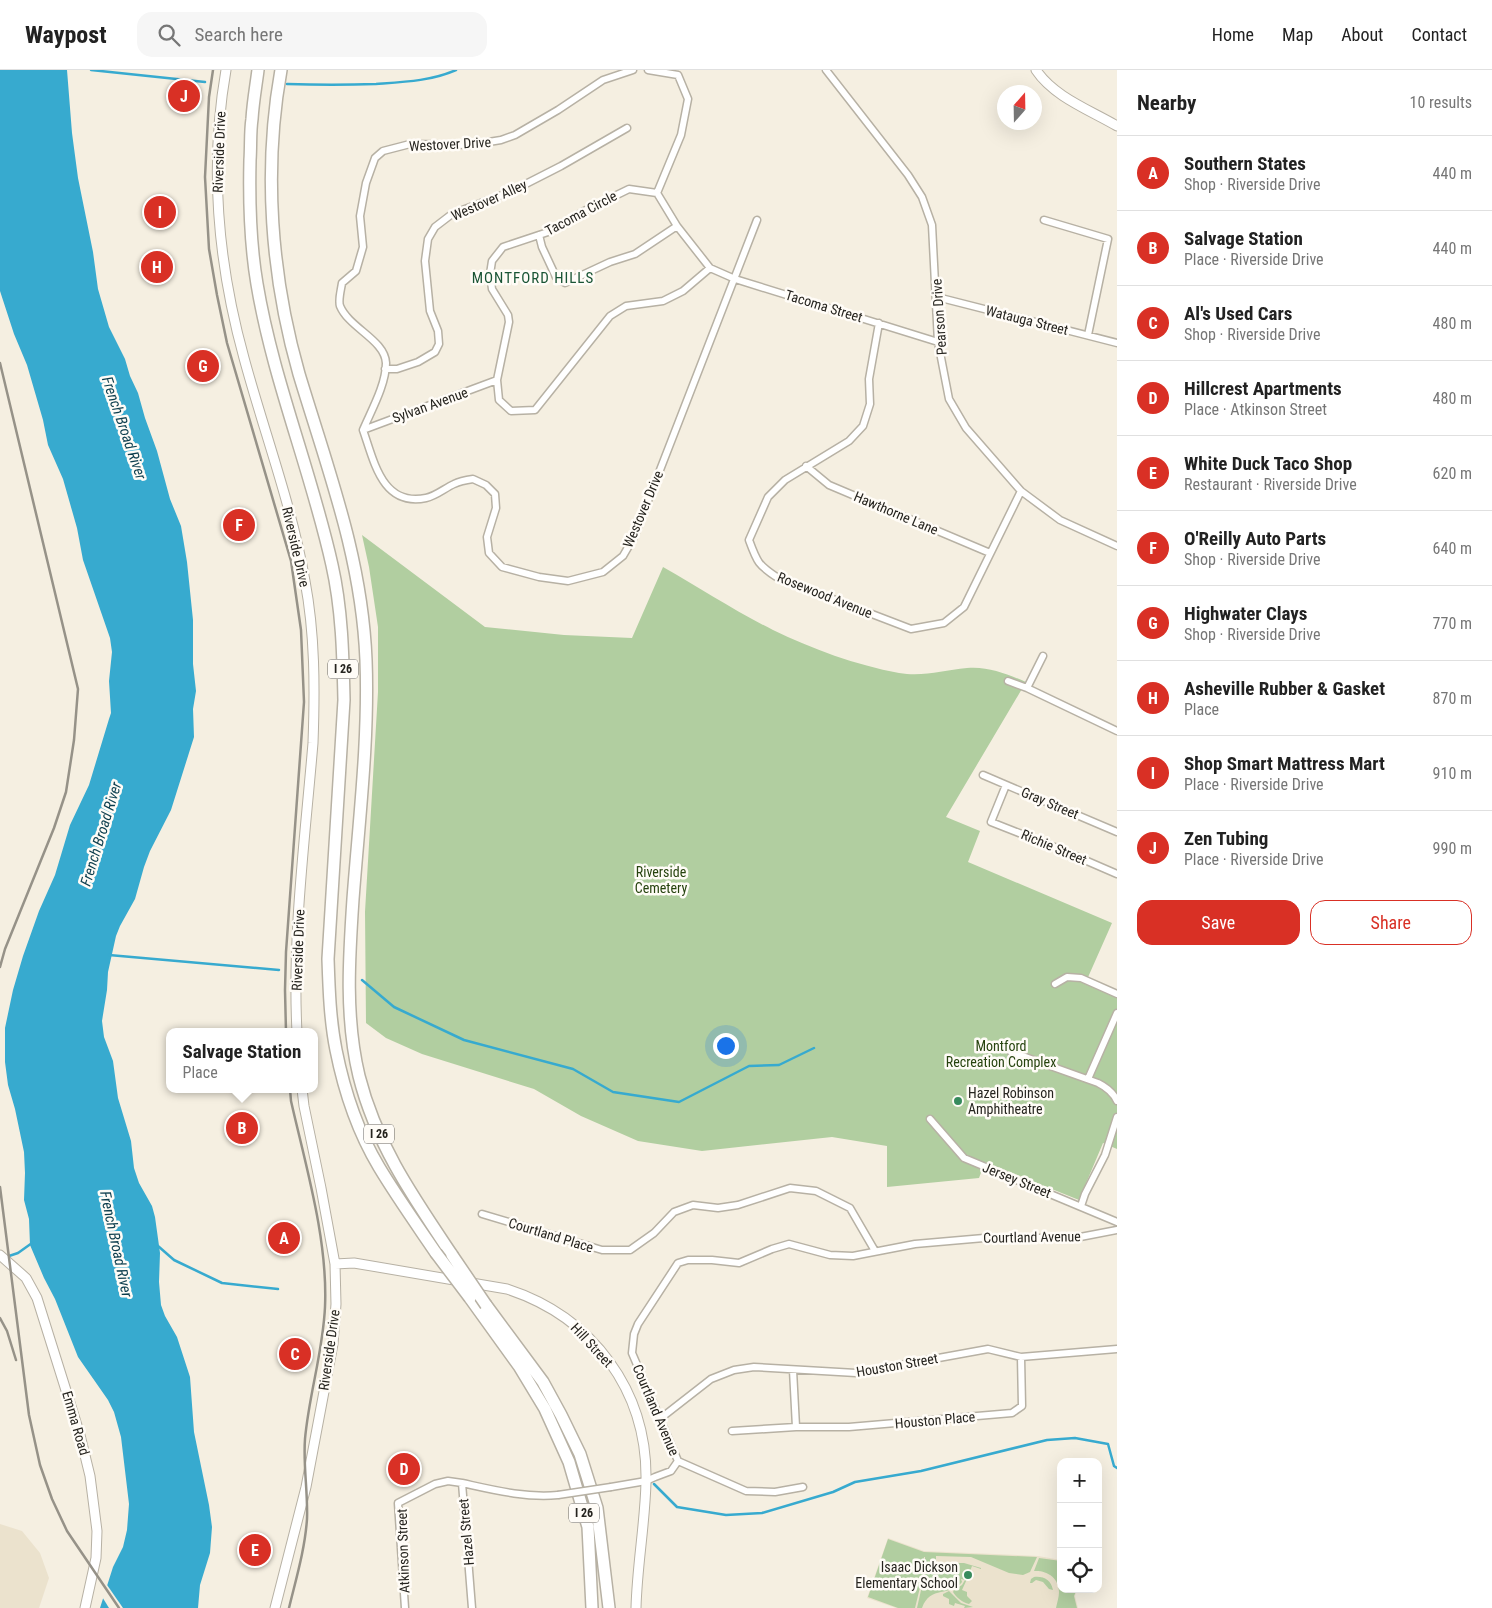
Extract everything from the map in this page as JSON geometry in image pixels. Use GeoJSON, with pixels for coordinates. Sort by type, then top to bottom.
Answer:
{"type":"FeatureCollection","features":[{"type":"Feature","properties":{"kind":"highway","name":"I 26"},"geometry":{"type":"LineString","coordinates":[[258,70],[252,120],[250,187],[250,233],[257,284],[279,378],[324,529],[332,567],[340,624],[344,700],[328,959],[333,1033],[343,1080],[353,1111],[378,1166],[436,1253],[519,1366],[540,1400],[569,1462],[588,1527],[589,1578],[586,1589],[586,1608]]}},
{"type":"Feature","properties":{"kind":"highway","name":"I 26"},"geometry":{"type":"LineString","coordinates":[[281,70],[274,124],[271,188],[273,232],[279,282],[299,372],[346,526],[354,561],[363,623],[366,661],[365,729],[349,964],[350,1024],[359,1075],[378,1132],[390,1158],[413,1197],[452,1255],[542,1382],[580,1454],[597,1508],[609,1608]]}},
{"type":"Feature","properties":{"kind":"highway"},"geometry":{"type":"LineString","coordinates":[[589,1578],[592,1608]]}},
{"type":"Feature","properties":{"kind":"main road","name":"Riverside Drive"},"geometry":{"type":"LineString","coordinates":[[226,70],[217,152],[217,183],[222,251],[235,324],[290,516],[305,580],[313,649],[313,743],[296,955],[297,1028]]}},
{"type":"Feature","properties":{"kind":"main road"},"geometry":{"type":"LineString","coordinates":[[1039,71],[1047,84],[1069,99],[1117,126]]}},
{"type":"Feature","properties":{"kind":"main road","name":"Riverside Drive"},"geometry":{"type":"LineString","coordinates":[[275,1608],[306,1487],[333,1344],[336,1304],[335,1264],[302,1093]]}},
{"type":"Feature","properties":{"kind":"main road","name":"Emma Road"},"geometry":{"type":"LineString","coordinates":[[0,1255],[30,1282],[37,1298],[80,1435],[90,1476],[97,1531],[96,1558],[85,1608]]}},
{"type":"Feature","properties":{"kind":"main road","name":"Hill Street"},"geometry":{"type":"LineString","coordinates":[[335,1264],[354,1263],[507,1289],[526,1295],[544,1304],[581,1330],[604,1354],[617,1372],[633,1404],[641,1430],[646,1480],[636,1584],[636,1608]]}},
{"type":"Feature","properties":{"kind":"street","name":"Westover Drive"},"geometry":{"type":"LineString","coordinates":[[385,369],[385,358],[380,349],[375,342],[352,323],[340,305],[342,283],[356,271],[363,247],[360,216],[366,183],[375,158],[383,151],[410,144],[470,144],[501,140],[515,135],[549,115],[603,80],[633,70]]}},
{"type":"Feature","properties":{"kind":"street"},"geometry":{"type":"LineString","coordinates":[[648,70],[678,75],[688,99],[681,135],[656,193],[677,226],[710,268]]}},
{"type":"Feature","properties":{"kind":"street","name":"Pearson Drive"},"geometry":{"type":"LineString","coordinates":[[826,70],[908,175],[922,197],[932,225],[938,342],[949,399],[966,428],[1021,491],[1060,520],[1117,546]]}},
{"type":"Feature","properties":{"kind":"street","name":"Westover Alley"},"geometry":{"type":"LineString","coordinates":[[385,369],[397,369],[418,362],[435,352],[439,344],[438,331],[430,311],[425,261],[431,231],[452,214],[510,192],[561,166],[626,128]]}},
{"type":"Feature","properties":{"kind":"street","name":"Tacoma Circle"},"geometry":{"type":"LineString","coordinates":[[656,193],[629,189],[584,211],[551,231],[503,248],[492,262],[490,274],[492,289],[508,315],[509,322],[497,380],[499,400],[511,411],[535,410],[610,316],[626,306],[663,301],[683,291],[710,268]]}},
{"type":"Feature","properties":{"kind":"street","name":"Westover Drive"},"geometry":{"type":"LineString","coordinates":[[363,430],[382,480],[397,495],[411,499],[427,498],[455,483],[472,479],[486,485],[495,494],[496,508],[487,537],[489,553],[502,568],[539,577],[568,581],[603,572],[622,556],[634,537],[757,220]]}},
{"type":"Feature","properties":{"kind":"street"},"geometry":{"type":"LineString","coordinates":[[1044,220],[1108,239],[1088,335]]}},
{"type":"Feature","properties":{"kind":"street"},"geometry":{"type":"LineString","coordinates":[[539,235],[542,247],[556,276],[565,282],[610,262],[635,254],[677,226]]}},
{"type":"Feature","properties":{"kind":"street","name":"Tacoma Street"},"geometry":{"type":"LineString","coordinates":[[710,268],[734,279],[938,342]]}},
{"type":"Feature","properties":{"kind":"street","name":"Watauga Street"},"geometry":{"type":"LineString","coordinates":[[937,297],[1117,343]]}},
{"type":"Feature","properties":{"kind":"street","name":"Rosewood Avenue"},"geometry":{"type":"LineString","coordinates":[[879,324],[869,379],[870,404],[863,426],[848,441],[785,480],[768,497],[749,540],[756,560],[778,578],[911,629],[944,623],[964,607],[1021,491]]}},
{"type":"Feature","properties":{"kind":"street"},"geometry":{"type":"LineString","coordinates":[[363,430],[379,393],[385,369]]}},
{"type":"Feature","properties":{"kind":"street","name":"Sylvan Avenue"},"geometry":{"type":"LineString","coordinates":[[363,430],[497,380]]}},
{"type":"Feature","properties":{"kind":"street","name":"Hawthorne Lane"},"geometry":{"type":"LineString","coordinates":[[806,466],[829,485],[990,553]]}},
{"type":"Feature","properties":{"kind":"street"},"geometry":{"type":"LineString","coordinates":[[1027,688],[1043,656]]}},
{"type":"Feature","properties":{"kind":"street"},"geometry":{"type":"LineString","coordinates":[[1008,681],[1027,688],[1117,731]]}},
{"type":"Feature","properties":{"kind":"street","name":"Gray Street"},"geometry":{"type":"LineString","coordinates":[[983,775],[1117,832]]}},
{"type":"Feature","properties":{"kind":"street","name":"Richie Street"},"geometry":{"type":"LineString","coordinates":[[1006,784],[991,822],[1117,874]]}},
{"type":"Feature","properties":{"kind":"street"},"geometry":{"type":"LineString","coordinates":[[1055,984],[1067,977],[1081,978],[1117,994]]}},
{"type":"Feature","properties":{"kind":"street"},"geometry":{"type":"LineString","coordinates":[[1088,1079],[1117,1013]]}},
{"type":"Feature","properties":{"kind":"street"},"geometry":{"type":"LineString","coordinates":[[1011,1052],[1107,1087],[1117,1101]]}},
{"type":"Feature","properties":{"kind":"street"},"geometry":{"type":"LineString","coordinates":[[1081,1206],[1105,1155],[1117,1117]]}},
{"type":"Feature","properties":{"kind":"street","name":"Jersey Street"},"geometry":{"type":"LineString","coordinates":[[930,1120],[964,1158],[1117,1222]]}},
{"type":"Feature","properties":{"kind":"street","name":"Courtland Place"},"geometry":{"type":"LineString","coordinates":[[482,1214],[602,1250],[630,1250],[654,1233],[674,1212],[693,1206],[718,1208],[738,1204],[790,1188],[816,1191],[850,1208],[875,1251]]}},
{"type":"Feature","properties":{"kind":"street","name":"Courtland Avenue"},"geometry":{"type":"LineString","coordinates":[[462,1483],[525,1495],[540,1497],[558,1496],[646,1480],[670,1471],[678,1461],[632,1353],[634,1334],[638,1324],[678,1263],[688,1260],[712,1260],[739,1263],[789,1244],[830,1255],[853,1256],[915,1244],[984,1238],[1075,1238],[1117,1230]]}},
{"type":"Feature","properties":{"kind":"street","name":"Houston Street"},"geometry":{"type":"LineString","coordinates":[[660,1418],[711,1380],[734,1370],[754,1367],[856,1373],[988,1349],[1021,1357],[1117,1349]]}},
{"type":"Feature","properties":{"kind":"street","name":"Houston Place"},"geometry":{"type":"LineString","coordinates":[[732,1431],[796,1427],[849,1427],[1012,1413],[1022,1406],[1021,1357]]}},
{"type":"Feature","properties":{"kind":"street"},"geometry":{"type":"LineString","coordinates":[[793,1370],[796,1427]]}},
{"type":"Feature","properties":{"kind":"street"},"geometry":{"type":"LineString","coordinates":[[678,1461],[746,1491],[775,1492],[802,1487]]}},
{"type":"Feature","properties":{"kind":"street","name":"Hazel Street"},"geometry":{"type":"LineString","coordinates":[[435,1484],[448,1481],[462,1483],[472,1608]]}},
{"type":"Feature","properties":{"kind":"street","name":"Atkinson Street"},"geometry":{"type":"LineString","coordinates":[[405,1608],[398,1503],[435,1484]]}},
{"type":"Feature","properties":{"kind":"shaded area"},"geometry":{"type":"Polygon","coordinates":[[[0,1524],[22,1531],[40,1553],[49,1578],[39,1608],[0,1608],[0,1524]]]}},
{"type":"Feature","properties":{"kind":"shaded area","name":"Isaac Dickson Elementary School"},"geometry":{"type":"Polygon","coordinates":[[[888,1538],[924,1551],[1038,1556],[1057,1559],[1057,1593],[1076,1593],[1078,1608],[896,1608],[867,1598],[888,1538]]]}},
{"type":"Feature","properties":{"kind":"green space","name":"Riverside Cemetery"},"geometry":{"type":"Polygon","coordinates":[[[362,535],[485,627],[564,635],[632,638],[663,567],[773,630],[803,644],[851,661],[883,670],[908,674],[982,668],[1026,682],[946,817],[980,831],[968,862],[1112,923],[1085,984],[1117,998],[1117,1149],[1103,1143],[1079,1200],[985,1162],[979,1178],[887,1187],[887,1146],[832,1137],[702,1151],[638,1141],[581,1116],[534,1089],[422,1054],[386,1038],[366,1023],[365,912],[378,692],[378,627],[362,535]]]}},
{"type":"Feature","properties":{"kind":"green space"},"geometry":{"type":"Polygon","coordinates":[[[888,1539],[924,1552],[1037,1557],[1030,1572],[1023,1575],[1009,1573],[971,1557],[936,1556],[936,1563],[964,1563],[981,1568],[972,1566],[968,1577],[965,1575],[965,1579],[967,1579],[962,1590],[967,1592],[967,1596],[972,1601],[969,1604],[964,1602],[953,1592],[965,1580],[961,1579],[962,1582],[957,1586],[930,1596],[922,1608],[917,1608],[924,1577],[924,1557],[923,1575],[915,1608],[898,1608],[868,1597],[888,1539]]]}},
{"type":"Feature","properties":{"kind":"green space"},"geometry":{"type":"Polygon","coordinates":[[[1039,1558],[1057,1560],[1057,1583],[1048,1574],[1034,1571],[1039,1558]]]}},
{"type":"Feature","properties":{"kind":"green space"},"geometry":{"type":"Polygon","coordinates":[[[1034,1577],[1046,1579],[1051,1584],[1053,1590],[1049,1589],[1043,1582],[1036,1580],[1030,1583],[1034,1577]]]}},
{"type":"Feature","properties":{"kind":"green space"},"geometry":{"type":"Polygon","coordinates":[[[949,1591],[961,1603],[973,1607],[964,1608],[965,1606],[955,1603],[954,1606],[949,1604],[949,1599],[943,1596],[943,1594],[949,1591]]]}},
{"type":"Feature","properties":{"kind":"green space"},"geometry":{"type":"Polygon","coordinates":[[[1075,1593],[1074,1596],[1077,1608],[1056,1608],[1059,1594],[1075,1593]]]}},
{"type":"Feature","properties":{"kind":"water","name":"French Broad River"},"geometry":{"type":"Polygon","coordinates":[[[0,70],[67,70],[78,178],[93,252],[98,289],[109,327],[125,359],[157,451],[170,499],[181,526],[187,562],[193,620],[193,664],[196,691],[193,709],[194,737],[171,810],[150,851],[135,899],[116,936],[108,972],[102,1021],[104,1037],[113,1061],[118,1098],[131,1141],[134,1168],[139,1183],[152,1206],[155,1217],[160,1253],[159,1282],[161,1305],[177,1337],[190,1377],[194,1432],[212,1527],[210,1553],[200,1585],[198,1608],[100,1608],[113,1567],[123,1547],[127,1530],[129,1504],[121,1437],[114,1412],[108,1400],[78,1357],[55,1299],[30,1245],[29,1219],[24,1200],[24,1152],[8,1085],[5,1062],[5,1028],[23,956],[39,911],[55,875],[70,825],[89,785],[111,713],[109,681],[112,652],[110,638],[83,560],[77,528],[63,479],[48,445],[43,420],[27,365],[14,334],[0,291],[0,70]]]}},
{"type":"Feature","properties":{"kind":"pier"},"geometry":{"type":"Polygon","coordinates":[[[105,1582],[123,1608],[109,1608],[101,1595],[105,1582]]]}},
{"type":"Feature","properties":{"kind":"waterway"},"geometry":{"type":"LineString","coordinates":[[91,70],[205,82]]}},
{"type":"Feature","properties":{"kind":"waterway"},"geometry":{"type":"LineString","coordinates":[[287,84],[354,85],[397,83],[427,79],[456,70]]}},
{"type":"Feature","properties":{"kind":"waterway"},"geometry":{"type":"LineString","coordinates":[[109,955],[279,970]]}},
{"type":"Feature","properties":{"kind":"waterway"},"geometry":{"type":"LineString","coordinates":[[362,980],[394,1007],[464,1040],[573,1069],[613,1092],[679,1102],[749,1066],[779,1065],[814,1048]]}},
{"type":"Feature","properties":{"kind":"waterway"},"geometry":{"type":"LineString","coordinates":[[6,1257],[18,1253],[32,1243]]}},
{"type":"Feature","properties":{"kind":"waterway"},"geometry":{"type":"LineString","coordinates":[[158,1246],[174,1260],[222,1283],[278,1289]]}},
{"type":"Feature","properties":{"kind":"waterway"},"geometry":{"type":"LineString","coordinates":[[654,1484],[677,1507],[726,1515],[762,1513],[833,1492],[855,1482],[921,1471],[1047,1440],[1075,1438],[1108,1444],[1114,1466],[1117,1468]]}},
{"type":"Feature","properties":{"kind":"railway"},"geometry":{"type":"LineString","coordinates":[[213,70],[209,97],[205,177],[209,249],[227,343],[291,561],[301,630],[304,702],[286,952],[286,1028]]}},
{"type":"Feature","properties":{"kind":"railway"},"geometry":{"type":"LineString","coordinates":[[0,363],[78,689],[74,740],[66,792],[54,828],[5,949],[0,967]]}},
{"type":"Feature","properties":{"kind":"railway"},"geometry":{"type":"LineString","coordinates":[[289,1608],[306,1530],[305,1439],[322,1340],[325,1307],[325,1282],[320,1230],[290,1093]]}},
{"type":"Feature","properties":{"kind":"railway"},"geometry":{"type":"LineString","coordinates":[[0,1187],[29,1415],[40,1465],[52,1499],[67,1531],[119,1608]]}},
{"type":"Feature","properties":{"kind":"railway"},"geometry":{"type":"LineString","coordinates":[[0,1318],[7,1331],[16,1360]]}},
{"type":"Feature","properties":{"kind":"place","name":"Zen Tubing"},"geometry":{"type":"Point","coordinates":[184,96]}},
{"type":"Feature","properties":{"kind":"place","name":"Shop Smart Mattress Mart"},"geometry":{"type":"Point","coordinates":[160,212]}},
{"type":"Feature","properties":{"kind":"place","name":"Asheville Rubber & Gasket"},"geometry":{"type":"Point","coordinates":[157,267]}},
{"type":"Feature","properties":{"kind":"place","name":"Highwater Clays"},"geometry":{"type":"Point","coordinates":[203,366]}},
{"type":"Feature","properties":{"kind":"place","name":"O'Reilly Auto Parts"},"geometry":{"type":"Point","coordinates":[239,525]}},
{"type":"Feature","properties":{"kind":"place","name":"Hazel Robinson Amphitheatre"},"geometry":{"type":"Point","coordinates":[958,1101]}},
{"type":"Feature","properties":{"kind":"place","name":"Salvage Station"},"geometry":{"type":"Point","coordinates":[242,1128]}},
{"type":"Feature","properties":{"kind":"place","name":"Southern States"},"geometry":{"type":"Point","coordinates":[284,1238]}},
{"type":"Feature","properties":{"kind":"place","name":"Al's Used Cars"},"geometry":{"type":"Point","coordinates":[295,1354]}},
{"type":"Feature","properties":{"kind":"place","name":"Hillcrest Apartments"},"geometry":{"type":"Point","coordinates":[404,1469]}},
{"type":"Feature","properties":{"kind":"place","name":"White Duck Taco Shop"},"geometry":{"type":"Point","coordinates":[255,1550]}},
{"type":"Feature","properties":{"kind":"place","name":"Isaac Dickson Elementary School"},"geometry":{"type":"Point","coordinates":[968,1575]}},
{"type":"Feature","properties":{"kind":"district","name":"MONTFORD HILLS"},"geometry":{"type":"Point","coordinates":[533,278]}},
{"type":"Feature","properties":{"kind":"park label","name":"Montford Recreation Complex"},"geometry":{"type":"Point","coordinates":[1001,1054]}}]}
